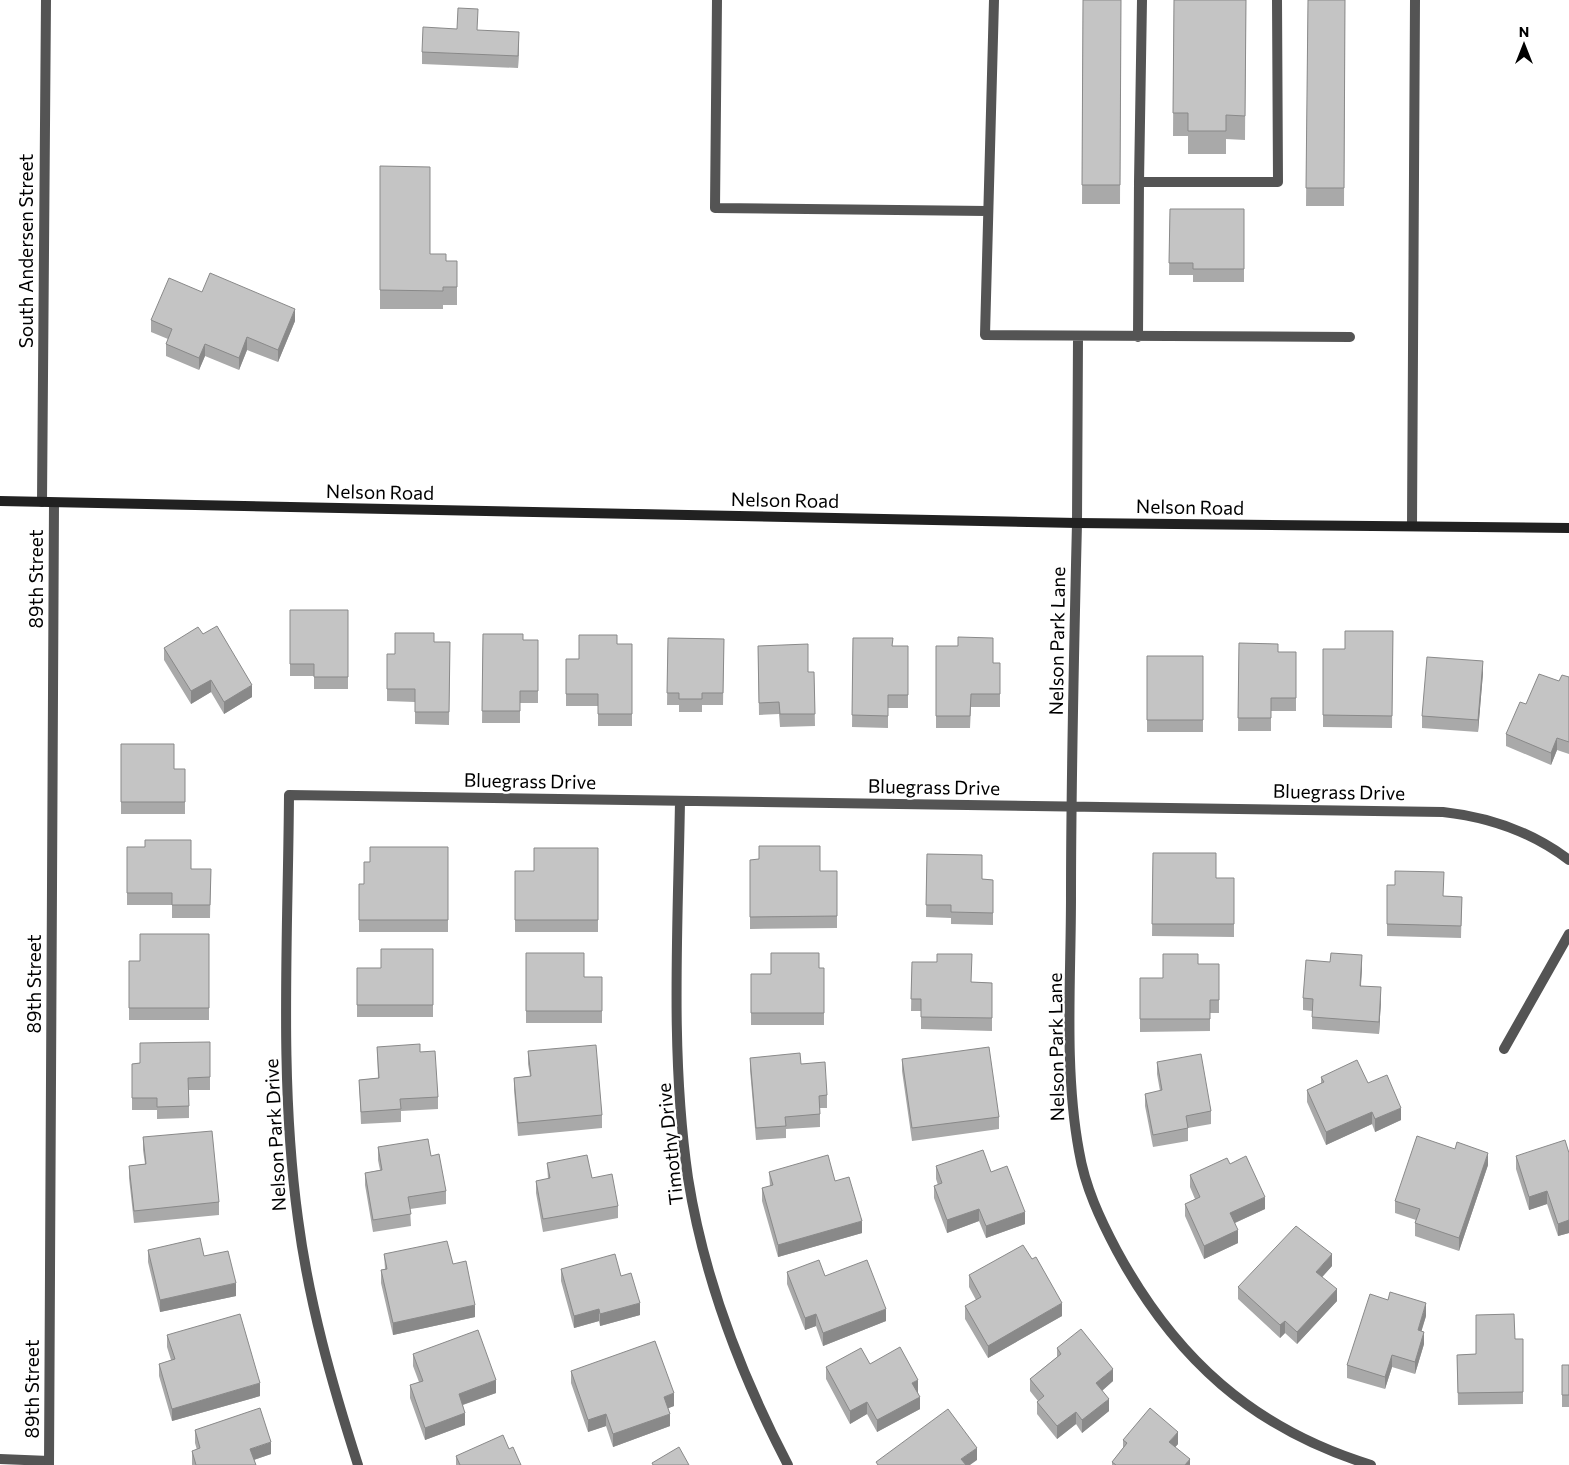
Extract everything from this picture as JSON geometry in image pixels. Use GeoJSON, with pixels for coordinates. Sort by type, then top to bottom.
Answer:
{"type":"FeatureCollection","features":[{"type":"Feature","properties":{"kind":"main road","name":"Nelson Road"},"geometry":{"type":"LineString","coordinates":[[0,501],[1077,523],[1569,528]]}},
{"type":"Feature","properties":{"kind":"street","name":"South Andersen Street"},"geometry":{"type":"LineString","coordinates":[[42,502],[46,0]]}},
{"type":"Feature","properties":{"kind":"street"},"geometry":{"type":"LineString","coordinates":[[717,0],[715,208],[987,211]]}},
{"type":"Feature","properties":{"kind":"street"},"geometry":{"type":"LineString","coordinates":[[994,0],[985,336],[1350,337]]}},
{"type":"Feature","properties":{"kind":"street"},"geometry":{"type":"LineString","coordinates":[[1138,337],[1142,0]]}},
{"type":"Feature","properties":{"kind":"street"},"geometry":{"type":"LineString","coordinates":[[1139,182],[1278,182],[1278,0]]}},
{"type":"Feature","properties":{"kind":"street"},"geometry":{"type":"LineString","coordinates":[[1412,526],[1415,0]]}},
{"type":"Feature","properties":{"kind":"street","name":"Nelson Park Lane"},"geometry":{"type":"LineString","coordinates":[[1078,337],[1077,523],[1071,806],[1071,1087],[1079,1153],[1084,1174],[1098,1212],[1136,1286],[1152,1310],[1182,1347],[1239,1400],[1274,1423],[1312,1443],[1370,1465]]}},
{"type":"Feature","properties":{"kind":"street","name":"89th Street"},"geometry":{"type":"LineString","coordinates":[[49,1463],[54,503]]}},
{"type":"Feature","properties":{"kind":"street","name":"Bluegrass Drive"},"geometry":{"type":"LineString","coordinates":[[289,795],[1418,811],[1480,817],[1515,829],[1548,845],[1569,860]]}},
{"type":"Feature","properties":{"kind":"street","name":"Nelson Park Drive"},"geometry":{"type":"LineString","coordinates":[[289,795],[288,1038],[294,1189],[304,1257],[320,1336],[358,1465]]}},
{"type":"Feature","properties":{"kind":"street","name":"Timothy Drive"},"geometry":{"type":"LineString","coordinates":[[680,801],[678,1058],[689,1180],[710,1273],[729,1335],[763,1415],[788,1465]]}},
{"type":"Feature","properties":{"kind":"street"},"geometry":{"type":"LineString","coordinates":[[1504,1049],[1569,934]]}},
{"type":"Feature","properties":{"kind":"street"},"geometry":{"type":"LineString","coordinates":[[0,1460],[49,1463]]}},
{"type":"Feature","properties":{"kind":"building"},"geometry":{"type":"Polygon","coordinates":[[[1083,0],[1121,0],[1120,185],[1082,185],[1083,0]]]}},
{"type":"Feature","properties":{"kind":"building"},"geometry":{"type":"Polygon","coordinates":[[[1174,0],[1246,0],[1245,116],[1226,115],[1226,131],[1188,131],[1188,113],[1173,113],[1174,0]]]}},
{"type":"Feature","properties":{"kind":"building"},"geometry":{"type":"Polygon","coordinates":[[[1308,0],[1345,0],[1344,188],[1306,188],[1308,0]]]}},
{"type":"Feature","properties":{"kind":"building"},"geometry":{"type":"Polygon","coordinates":[[[458,8],[478,9],[477,30],[519,32],[518,56],[422,52],[423,27],[457,29],[458,8]]]}},
{"type":"Feature","properties":{"kind":"building"},"geometry":{"type":"Polygon","coordinates":[[[380,166],[430,167],[430,254],[446,254],[446,261],[457,261],[457,287],[443,287],[443,291],[380,290],[380,166]]]}},
{"type":"Feature","properties":{"kind":"building"},"geometry":{"type":"Polygon","coordinates":[[[1170,209],[1244,209],[1244,269],[1193,269],[1193,263],[1169,263],[1170,209]]]}},
{"type":"Feature","properties":{"kind":"building"},"geometry":{"type":"Polygon","coordinates":[[[210,273],[295,309],[278,350],[247,337],[239,358],[205,344],[199,358],[166,344],[172,329],[151,320],[169,278],[202,292],[210,273]]]}},
{"type":"Feature","properties":{"kind":"building"},"geometry":{"type":"Polygon","coordinates":[[[290,610],[348,610],[348,677],[314,677],[314,664],[290,664],[290,610]]]}},
{"type":"Feature","properties":{"kind":"building"},"geometry":{"type":"Polygon","coordinates":[[[217,626],[252,685],[224,702],[211,680],[191,691],[164,648],[198,627],[203,634],[217,626]]]}},
{"type":"Feature","properties":{"kind":"building"},"geometry":{"type":"Polygon","coordinates":[[[1345,631],[1393,631],[1392,716],[1323,715],[1323,649],[1345,649],[1345,631]]]}},
{"type":"Feature","properties":{"kind":"building"},"geometry":{"type":"Polygon","coordinates":[[[395,633],[434,633],[434,642],[450,642],[449,712],[415,712],[415,689],[387,689],[387,654],[395,654],[395,633]]]}},
{"type":"Feature","properties":{"kind":"building"},"geometry":{"type":"Polygon","coordinates":[[[483,634],[523,634],[523,640],[538,640],[538,691],[520,691],[520,711],[482,711],[483,634]]]}},
{"type":"Feature","properties":{"kind":"building"},"geometry":{"type":"Polygon","coordinates":[[[579,635],[617,635],[617,644],[632,644],[632,714],[598,714],[598,694],[566,694],[566,659],[579,659],[579,635]]]}},
{"type":"Feature","properties":{"kind":"building"},"geometry":{"type":"Polygon","coordinates":[[[958,637],[993,638],[993,663],[1000,663],[1000,694],[971,694],[970,716],[936,716],[936,646],[958,646],[958,637]]]}},
{"type":"Feature","properties":{"kind":"building"},"geometry":{"type":"Polygon","coordinates":[[[668,638],[724,639],[723,693],[702,693],[702,699],[679,699],[679,693],[667,693],[668,638]]]}},
{"type":"Feature","properties":{"kind":"building"},"geometry":{"type":"Polygon","coordinates":[[[853,638],[893,638],[892,646],[908,646],[908,695],[888,695],[888,716],[852,715],[853,638]]]}},
{"type":"Feature","properties":{"kind":"building"},"geometry":{"type":"Polygon","coordinates":[[[1239,643],[1278,644],[1278,652],[1296,652],[1296,698],[1271,698],[1271,718],[1238,718],[1239,643]]]}},
{"type":"Feature","properties":{"kind":"building"},"geometry":{"type":"Polygon","coordinates":[[[808,644],[808,672],[814,672],[815,714],[780,714],[779,702],[759,703],[758,646],[808,644]]]}},
{"type":"Feature","properties":{"kind":"building"},"geometry":{"type":"Polygon","coordinates":[[[1147,656],[1203,656],[1203,720],[1147,720],[1147,656]]]}},
{"type":"Feature","properties":{"kind":"building"},"geometry":{"type":"Polygon","coordinates":[[[1427,657],[1483,661],[1478,720],[1422,716],[1427,657]]]}},
{"type":"Feature","properties":{"kind":"building"},"geometry":{"type":"Polygon","coordinates":[[[1539,674],[1559,681],[1562,675],[1569,677],[1569,742],[1557,738],[1551,753],[1506,734],[1520,702],[1526,704],[1539,674]]]}},
{"type":"Feature","properties":{"kind":"building"},"geometry":{"type":"Polygon","coordinates":[[[121,744],[174,744],[174,769],[185,769],[185,802],[121,802],[121,744]]]}},
{"type":"Feature","properties":{"kind":"building"},"geometry":{"type":"Polygon","coordinates":[[[145,840],[191,840],[191,869],[211,869],[210,905],[172,905],[172,893],[127,893],[127,847],[145,847],[145,840]]]}},
{"type":"Feature","properties":{"kind":"building"},"geometry":{"type":"Polygon","coordinates":[[[759,846],[820,846],[820,871],[837,871],[837,916],[750,917],[750,860],[759,859],[759,846]]]}},
{"type":"Feature","properties":{"kind":"building"},"geometry":{"type":"Polygon","coordinates":[[[370,847],[448,847],[448,920],[359,920],[359,884],[364,884],[364,862],[370,862],[370,847]]]}},
{"type":"Feature","properties":{"kind":"building"},"geometry":{"type":"Polygon","coordinates":[[[534,848],[598,848],[598,920],[515,920],[515,871],[534,871],[534,848]]]}},
{"type":"Feature","properties":{"kind":"building"},"geometry":{"type":"Polygon","coordinates":[[[1153,853],[1216,853],[1216,878],[1234,878],[1234,924],[1152,924],[1153,853]]]}},
{"type":"Feature","properties":{"kind":"building"},"geometry":{"type":"Polygon","coordinates":[[[927,854],[982,855],[982,879],[993,880],[993,913],[951,912],[951,905],[926,905],[927,854]]]}},
{"type":"Feature","properties":{"kind":"building"},"geometry":{"type":"Polygon","coordinates":[[[1395,871],[1444,872],[1443,896],[1462,897],[1461,926],[1387,924],[1387,885],[1395,885],[1395,871]]]}},
{"type":"Feature","properties":{"kind":"building"},"geometry":{"type":"Polygon","coordinates":[[[140,934],[209,934],[209,1008],[129,1008],[129,961],[140,961],[140,934]]]}},
{"type":"Feature","properties":{"kind":"building"},"geometry":{"type":"Polygon","coordinates":[[[381,949],[433,949],[433,1005],[357,1005],[357,968],[381,968],[381,949]]]}},
{"type":"Feature","properties":{"kind":"building"},"geometry":{"type":"Polygon","coordinates":[[[526,953],[584,953],[584,977],[602,977],[602,1011],[526,1011],[526,953]]]}},
{"type":"Feature","properties":{"kind":"building"},"geometry":{"type":"Polygon","coordinates":[[[771,953],[819,953],[819,968],[824,968],[824,1013],[751,1013],[751,974],[771,974],[771,953]]]}},
{"type":"Feature","properties":{"kind":"building"},"geometry":{"type":"Polygon","coordinates":[[[1331,953],[1362,955],[1360,986],[1381,987],[1379,1022],[1312,1017],[1313,999],[1303,998],[1306,960],[1330,962],[1331,953]]]}},
{"type":"Feature","properties":{"kind":"building"},"geometry":{"type":"Polygon","coordinates":[[[937,954],[972,954],[971,982],[992,983],[992,1018],[921,1017],[921,999],[911,999],[912,962],[937,962],[937,954]]]}},
{"type":"Feature","properties":{"kind":"building"},"geometry":{"type":"Polygon","coordinates":[[[1163,954],[1198,954],[1198,964],[1219,964],[1219,1000],[1210,1000],[1210,1019],[1140,1019],[1140,978],[1163,978],[1163,954]]]}},
{"type":"Feature","properties":{"kind":"building"},"geometry":{"type":"Polygon","coordinates":[[[210,1042],[210,1077],[188,1078],[189,1106],[157,1107],[157,1098],[132,1098],[132,1064],[140,1063],[140,1043],[210,1042]]]}},
{"type":"Feature","properties":{"kind":"building"},"geometry":{"type":"Polygon","coordinates":[[[420,1044],[420,1052],[435,1051],[438,1097],[400,1099],[401,1109],[361,1112],[359,1080],[379,1078],[377,1047],[420,1044]]]}},
{"type":"Feature","properties":{"kind":"building"},"geometry":{"type":"Polygon","coordinates":[[[596,1045],[602,1115],[518,1123],[514,1078],[531,1076],[528,1051],[596,1045]]]}},
{"type":"Feature","properties":{"kind":"building"},"geometry":{"type":"Polygon","coordinates":[[[989,1047],[999,1117],[912,1128],[902,1059],[989,1047]]]}},
{"type":"Feature","properties":{"kind":"building"},"geometry":{"type":"Polygon","coordinates":[[[800,1053],[801,1064],[825,1062],[827,1095],[819,1096],[820,1114],[785,1117],[786,1126],[756,1128],[750,1058],[800,1053]]]}},
{"type":"Feature","properties":{"kind":"building"},"geometry":{"type":"Polygon","coordinates":[[[1201,1054],[1211,1111],[1186,1116],[1188,1128],[1153,1135],[1145,1094],[1162,1090],[1157,1062],[1201,1054]]]}},
{"type":"Feature","properties":{"kind":"building"},"geometry":{"type":"Polygon","coordinates":[[[1357,1060],[1368,1083],[1387,1075],[1401,1108],[1375,1119],[1372,1112],[1326,1132],[1307,1090],[1324,1082],[1321,1077],[1357,1060]]]}},
{"type":"Feature","properties":{"kind":"building"},"geometry":{"type":"Polygon","coordinates":[[[212,1131],[219,1202],[134,1211],[129,1166],[146,1164],[143,1137],[212,1131]]]}},
{"type":"Feature","properties":{"kind":"building"},"geometry":{"type":"Polygon","coordinates":[[[1417,1136],[1455,1149],[1457,1142],[1488,1153],[1459,1238],[1415,1223],[1420,1209],[1395,1201],[1417,1136]]]}},
{"type":"Feature","properties":{"kind":"building"},"geometry":{"type":"Polygon","coordinates":[[[428,1139],[431,1156],[439,1154],[446,1191],[408,1197],[411,1214],[373,1220],[365,1173],[382,1170],[378,1147],[428,1139]]]}},
{"type":"Feature","properties":{"kind":"building"},"geometry":{"type":"Polygon","coordinates":[[[1565,1140],[1569,1153],[1569,1220],[1558,1224],[1547,1191],[1529,1197],[1516,1156],[1565,1140]]]}},
{"type":"Feature","properties":{"kind":"building"},"geometry":{"type":"Polygon","coordinates":[[[983,1150],[991,1172],[1007,1166],[1025,1212],[986,1226],[979,1209],[947,1220],[934,1186],[942,1183],[936,1166],[983,1150]]]}},
{"type":"Feature","properties":{"kind":"building"},"geometry":{"type":"Polygon","coordinates":[[[587,1155],[592,1178],[612,1174],[618,1206],[543,1219],[536,1181],[550,1178],[547,1163],[587,1155]]]}},
{"type":"Feature","properties":{"kind":"building"},"geometry":{"type":"Polygon","coordinates":[[[828,1155],[835,1181],[849,1177],[862,1221],[778,1245],[762,1188],[773,1185],[769,1172],[828,1155]]]}},
{"type":"Feature","properties":{"kind":"building"},"geometry":{"type":"Polygon","coordinates":[[[1246,1156],[1265,1197],[1230,1213],[1238,1230],[1204,1246],[1185,1204],[1200,1197],[1190,1175],[1227,1158],[1230,1164],[1246,1156]]]}},
{"type":"Feature","properties":{"kind":"building"},"geometry":{"type":"Polygon","coordinates":[[[1296,1226],[1332,1254],[1316,1272],[1337,1289],[1297,1332],[1285,1321],[1280,1325],[1238,1287],[1296,1226]]]}},
{"type":"Feature","properties":{"kind":"building"},"geometry":{"type":"Polygon","coordinates":[[[200,1238],[204,1256],[228,1251],[236,1283],[160,1300],[148,1250],[200,1238]]]}},
{"type":"Feature","properties":{"kind":"building"},"geometry":{"type":"Polygon","coordinates":[[[447,1241],[453,1264],[466,1261],[475,1305],[393,1323],[381,1270],[387,1269],[384,1254],[447,1241]]]}},
{"type":"Feature","properties":{"kind":"building"},"geometry":{"type":"Polygon","coordinates":[[[1023,1245],[1032,1259],[1036,1257],[1062,1303],[988,1346],[965,1306],[981,1297],[969,1275],[1023,1245]]]}},
{"type":"Feature","properties":{"kind":"building"},"geometry":{"type":"Polygon","coordinates":[[[615,1254],[621,1276],[631,1273],[640,1303],[600,1314],[599,1309],[574,1316],[561,1269],[615,1254]]]}},
{"type":"Feature","properties":{"kind":"building"},"geometry":{"type":"Polygon","coordinates":[[[819,1260],[825,1276],[867,1260],[886,1309],[823,1333],[816,1314],[805,1318],[787,1272],[819,1260]]]}},
{"type":"Feature","properties":{"kind":"building"},"geometry":{"type":"Polygon","coordinates":[[[1390,1292],[1426,1303],[1418,1330],[1424,1332],[1415,1362],[1392,1355],[1385,1377],[1347,1365],[1370,1294],[1388,1300],[1390,1292]]]}},
{"type":"Feature","properties":{"kind":"building"},"geometry":{"type":"Polygon","coordinates":[[[240,1314],[260,1383],[172,1409],[159,1364],[175,1359],[167,1335],[240,1314]]]}},
{"type":"Feature","properties":{"kind":"building"},"geometry":{"type":"Polygon","coordinates":[[[1514,1314],[1515,1339],[1523,1339],[1523,1392],[1458,1393],[1457,1355],[1476,1354],[1476,1315],[1514,1314]]]}},
{"type":"Feature","properties":{"kind":"building"},"geometry":{"type":"Polygon","coordinates":[[[1081,1329],[1113,1369],[1096,1383],[1109,1399],[1082,1420],[1076,1412],[1057,1426],[1037,1402],[1044,1396],[1030,1379],[1061,1354],[1057,1348],[1081,1329]]]}},
{"type":"Feature","properties":{"kind":"building"},"geometry":{"type":"Polygon","coordinates":[[[478,1330],[496,1380],[459,1394],[465,1413],[425,1428],[410,1385],[423,1381],[413,1354],[478,1330]]]}},
{"type":"Feature","properties":{"kind":"building"},"geometry":{"type":"Polygon","coordinates":[[[655,1341],[674,1393],[664,1397],[670,1414],[613,1434],[606,1414],[588,1420],[571,1371],[655,1341]]]}},
{"type":"Feature","properties":{"kind":"building"},"geometry":{"type":"Polygon","coordinates":[[[900,1347],[918,1380],[912,1383],[920,1397],[877,1420],[867,1402],[850,1411],[826,1367],[861,1348],[870,1364],[900,1347]]]}},
{"type":"Feature","properties":{"kind":"building"},"geometry":{"type":"Polygon","coordinates":[[[1562,1365],[1569,1365],[1569,1395],[1562,1395],[1562,1365]]]}},
{"type":"Feature","properties":{"kind":"building"},"geometry":{"type":"Polygon","coordinates":[[[260,1408],[271,1442],[250,1449],[256,1465],[196,1465],[192,1451],[200,1448],[195,1430],[260,1408]]]}},
{"type":"Feature","properties":{"kind":"building"},"geometry":{"type":"Polygon","coordinates":[[[1150,1408],[1178,1432],[1169,1442],[1190,1459],[1185,1465],[1116,1465],[1112,1462],[1127,1443],[1123,1440],[1150,1408]]]}},
{"type":"Feature","properties":{"kind":"building"},"geometry":{"type":"Polygon","coordinates":[[[948,1409],[977,1448],[961,1459],[966,1465],[878,1465],[876,1462],[948,1409]]]}},
{"type":"Feature","properties":{"kind":"building"},"geometry":{"type":"Polygon","coordinates":[[[503,1435],[509,1449],[513,1447],[521,1465],[460,1465],[456,1456],[503,1435]]]}},
{"type":"Feature","properties":{"kind":"building"},"geometry":{"type":"Polygon","coordinates":[[[679,1447],[689,1465],[653,1465],[652,1463],[679,1447]]]}}]}
